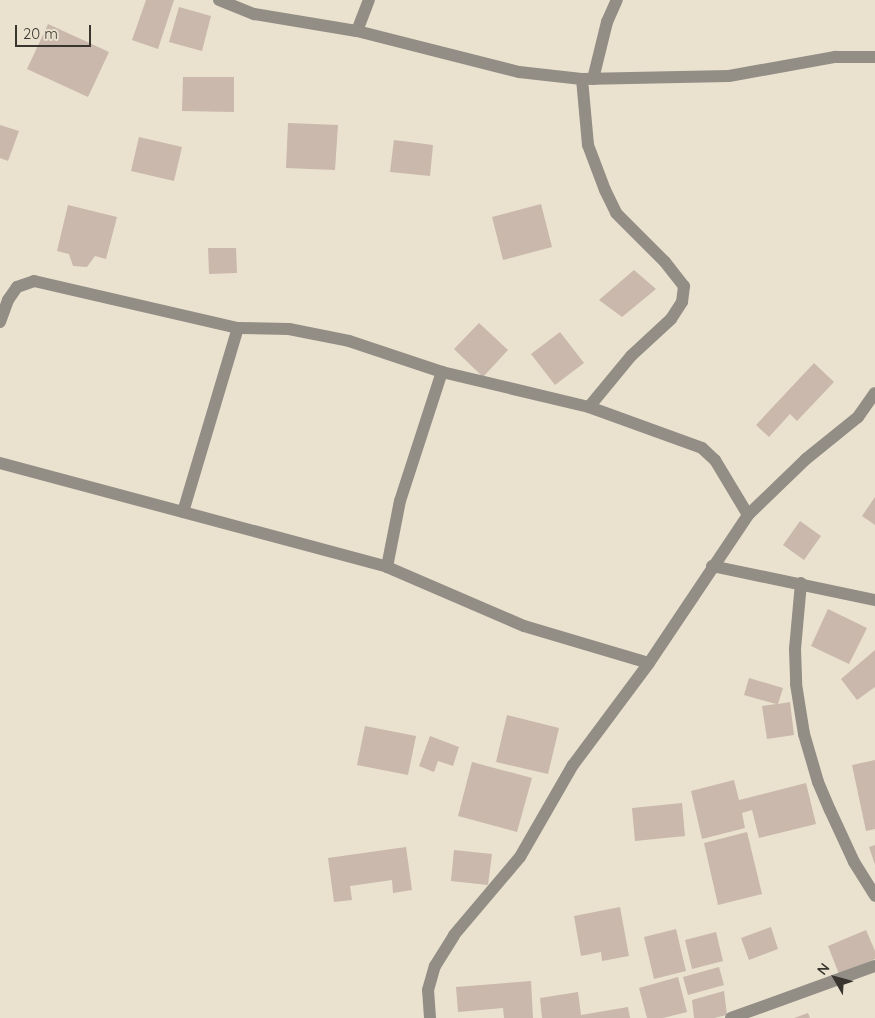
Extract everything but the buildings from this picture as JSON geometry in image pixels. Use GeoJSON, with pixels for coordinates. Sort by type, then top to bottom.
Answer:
{"type":"FeatureCollection","features":[{"type":"Feature","properties":{"kind":"street"},"geometry":{"type":"LineString","coordinates":[[219,0],[263,16],[357,31],[519,72],[587,79],[729,76],[835,57],[875,58]]}},
{"type":"Feature","properties":{"kind":"street"},"geometry":{"type":"LineString","coordinates":[[357,31],[369,0]]}},
{"type":"Feature","properties":{"kind":"street"},"geometry":{"type":"LineString","coordinates":[[589,407],[631,356],[671,319],[682,302],[684,286],[665,262],[616,212],[604,190],[588,145],[587,79],[616,0]]}},
{"type":"Feature","properties":{"kind":"street"},"geometry":{"type":"LineString","coordinates":[[0,322],[8,300],[17,287],[34,281],[238,328],[289,329],[349,340],[442,372],[589,407],[702,448],[715,460],[748,515]]}},
{"type":"Feature","properties":{"kind":"street"},"geometry":{"type":"LineString","coordinates":[[183,512],[238,328]]}},
{"type":"Feature","properties":{"kind":"street"},"geometry":{"type":"LineString","coordinates":[[387,568],[400,502],[442,372]]}},
{"type":"Feature","properties":{"kind":"street"},"geometry":{"type":"LineString","coordinates":[[430,1018],[428,990],[435,966],[454,935],[520,857],[573,765],[649,663],[712,566],[748,515],[806,460],[858,417],[875,393]]}},
{"type":"Feature","properties":{"kind":"street"},"geometry":{"type":"LineString","coordinates":[[0,463],[387,568],[524,626],[649,663]]}},
{"type":"Feature","properties":{"kind":"street"},"geometry":{"type":"LineString","coordinates":[[712,566],[875,600]]}},
{"type":"Feature","properties":{"kind":"street"},"geometry":{"type":"LineString","coordinates":[[801,584],[795,649],[796,684],[804,734],[818,782],[830,810],[854,862],[875,896]]}},
{"type":"Feature","properties":{"kind":"street"},"geometry":{"type":"LineString","coordinates":[[731,1018],[875,966]]}}]}
